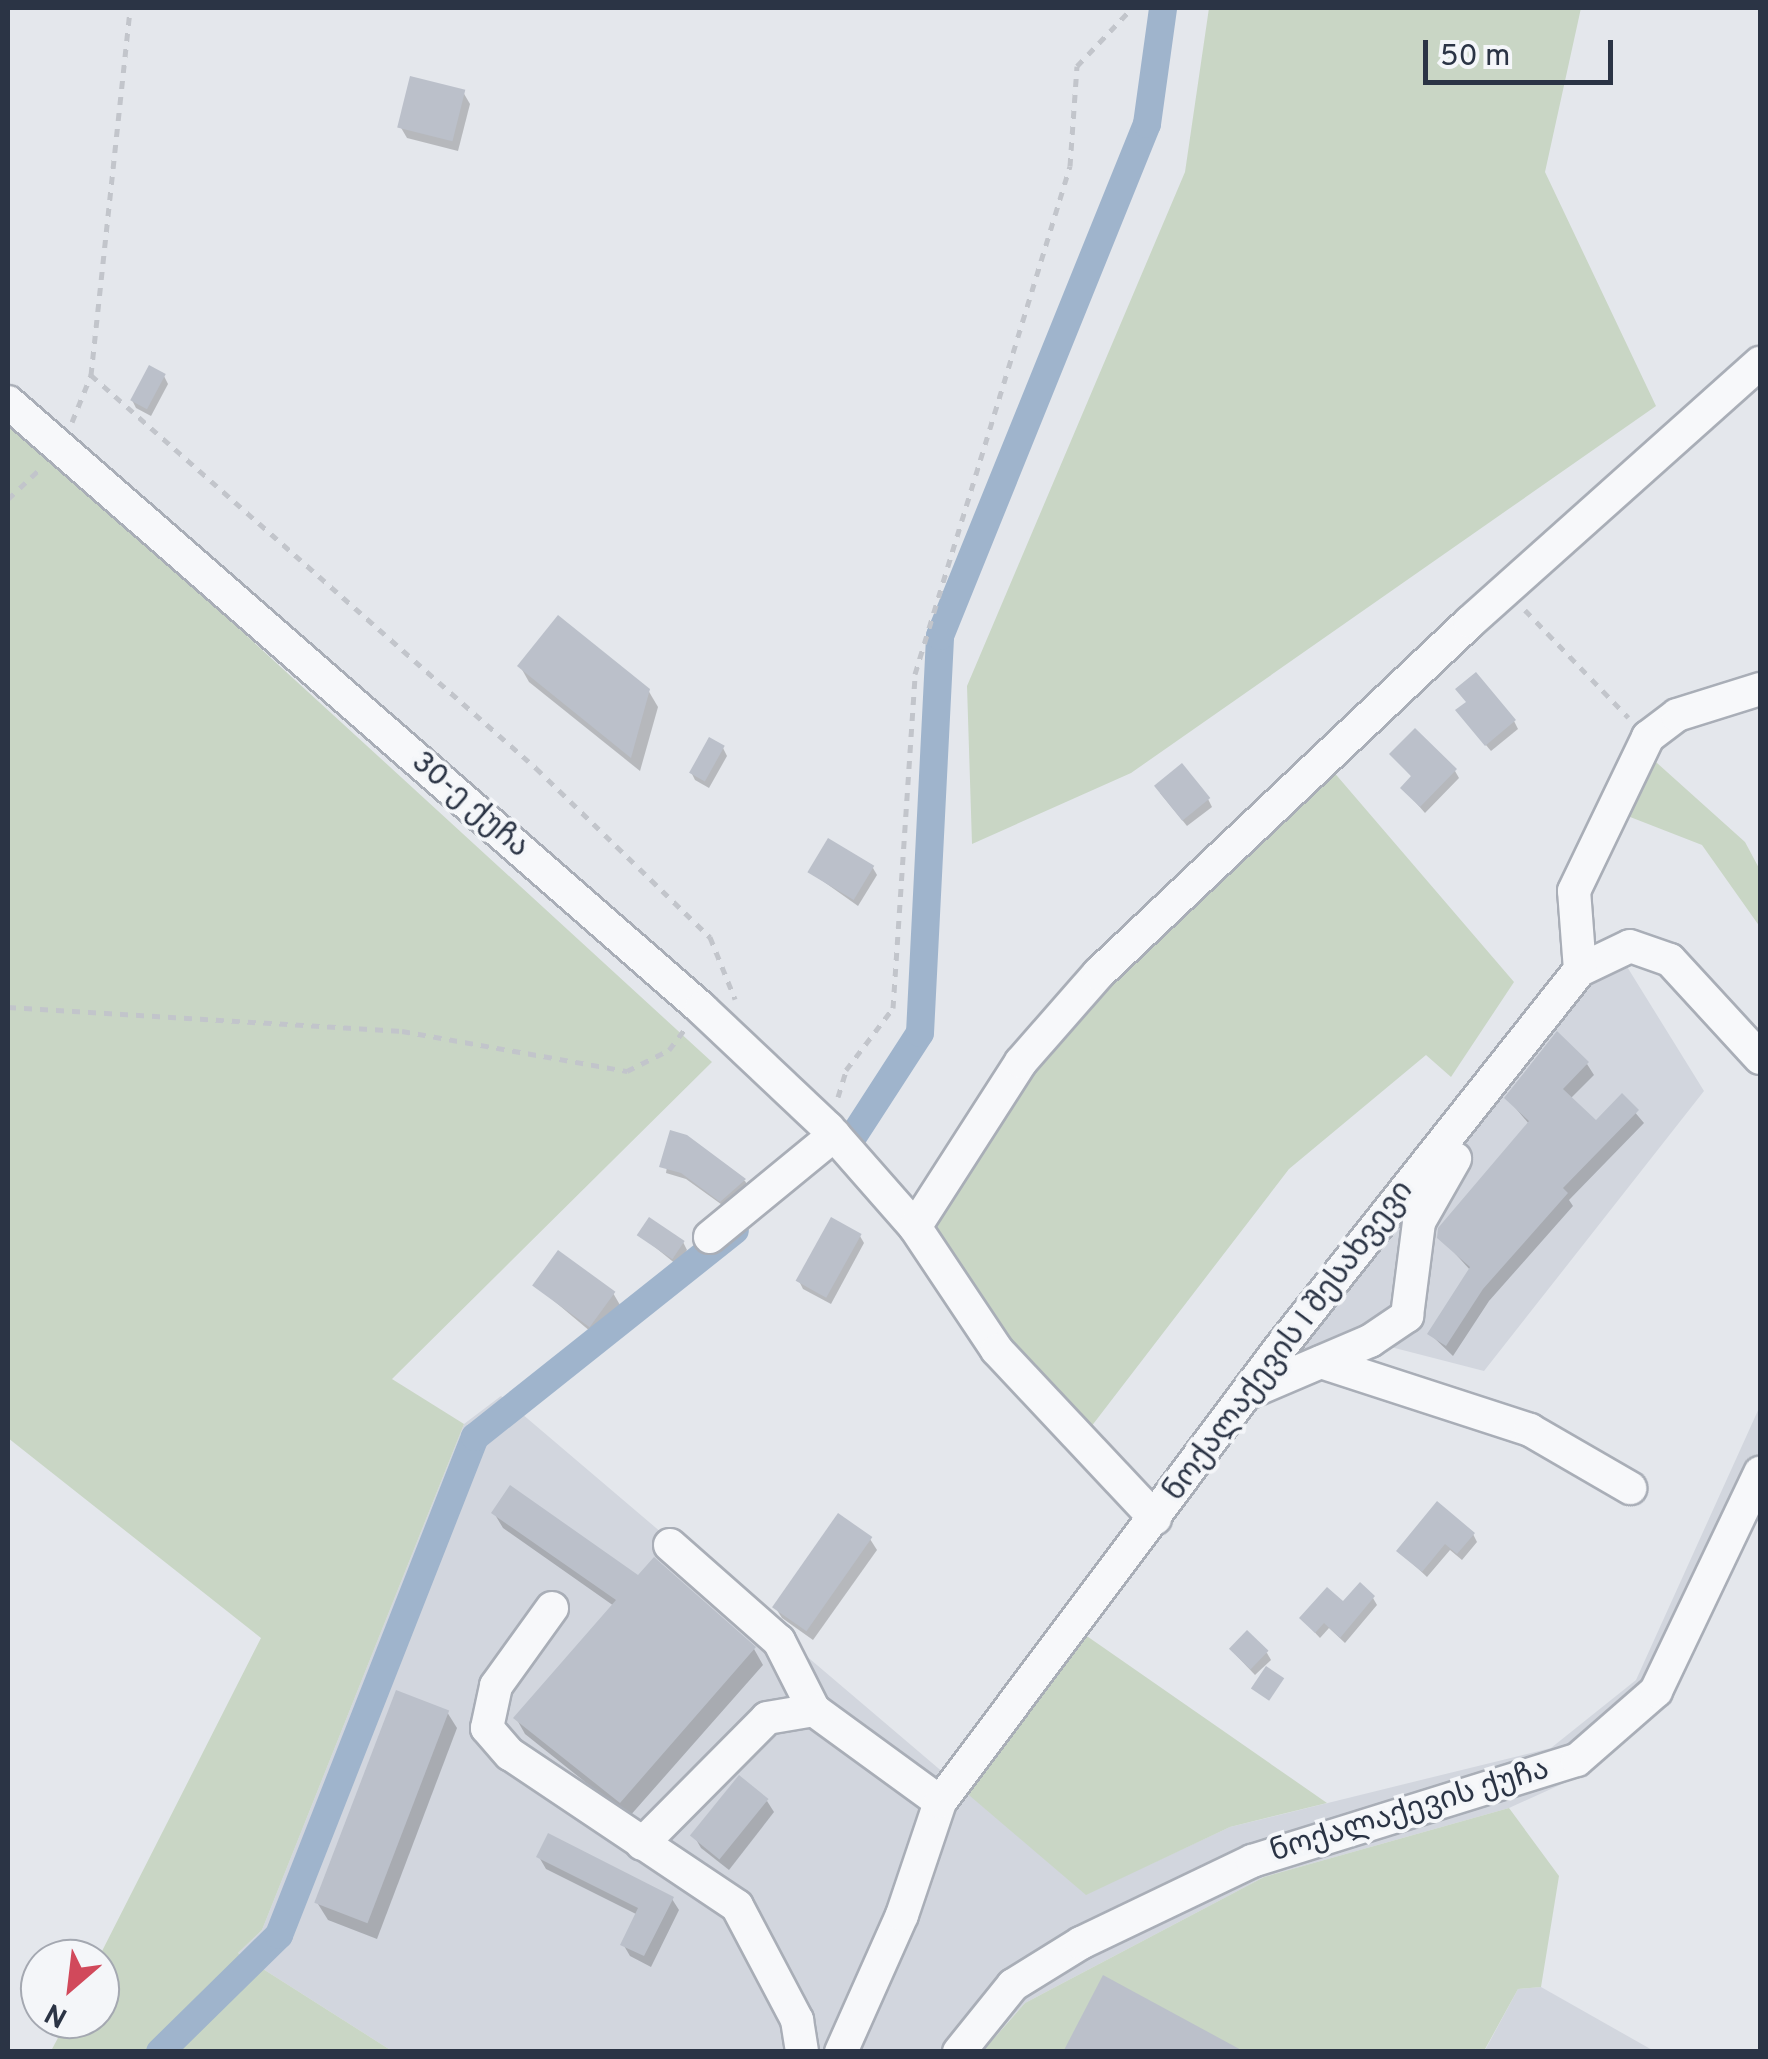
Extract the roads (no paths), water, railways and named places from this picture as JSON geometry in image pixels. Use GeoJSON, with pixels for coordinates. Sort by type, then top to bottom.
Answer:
{"type":"FeatureCollection","features":[{"type":"Feature","properties":{"kind":"street"},"geometry":{"type":"LineString","coordinates":[[915,1227],[1021,1062],[1098,974],[1506,590],[1760,363]]}},
{"type":"Feature","properties":{"kind":"street","name":"30-ე ქუჩა"},"geometry":{"type":"LineString","coordinates":[[8,402],[701,1008],[831,1132],[915,1227],[997,1350],[1155,1518]]}},
{"type":"Feature","properties":{"kind":"street"},"geometry":{"type":"LineString","coordinates":[[1760,689],[1677,715],[1648,738],[1574,891],[1580,970],[1630,946],[1670,960],[1760,1058]]}},
{"type":"Feature","properties":{"kind":"street","name":"ნოქალაქევის I შესახვევი"},"geometry":{"type":"LineString","coordinates":[[842,2052],[902,1916],[940,1802],[1248,1393],[1580,970]]}},
{"type":"Feature","properties":{"kind":"street"},"geometry":{"type":"LineString","coordinates":[[1248,1393],[1320,1362],[1407,1316],[1419,1222],[1432,1190],[1484,1121]]}},
{"type":"Feature","properties":{"kind":"street"},"geometry":{"type":"LineString","coordinates":[[710,1237],[831,1132]]}},
{"type":"Feature","properties":{"kind":"street"},"geometry":{"type":"LineString","coordinates":[[1320,1362],[1530,1430],[1630,1488]]}},
{"type":"Feature","properties":{"kind":"street","name":"ნოქალაქევის ქუჩა"},"geometry":{"type":"LineString","coordinates":[[959,2052],[1013,1985],[1081,1943],[1252,1861],[1577,1760],[1656,1691],[1760,1473]]}},
{"type":"Feature","properties":{"kind":"street"},"geometry":{"type":"LineString","coordinates":[[670,1546],[778,1641],[814,1710],[940,1802]]}},
{"type":"Feature","properties":{"kind":"street"},"geometry":{"type":"LineString","coordinates":[[552,1608],[496,1686],[487,1728],[510,1754],[737,1906],[797,2020],[802,2052]]}},
{"type":"Feature","properties":{"kind":"street"},"geometry":{"type":"LineString","coordinates":[[642,1844],[767,1718],[814,1710]]}},
{"type":"Feature","properties":{"kind":"waterway"},"geometry":{"type":"LineString","coordinates":[[854,1135],[920,1033],[940,636],[1147,124],[1163,8]]}},
{"type":"Feature","properties":{"kind":"waterway"},"geometry":{"type":"LineString","coordinates":[[160,2052],[279,1935],[475,1437],[735,1230]]}}]}
